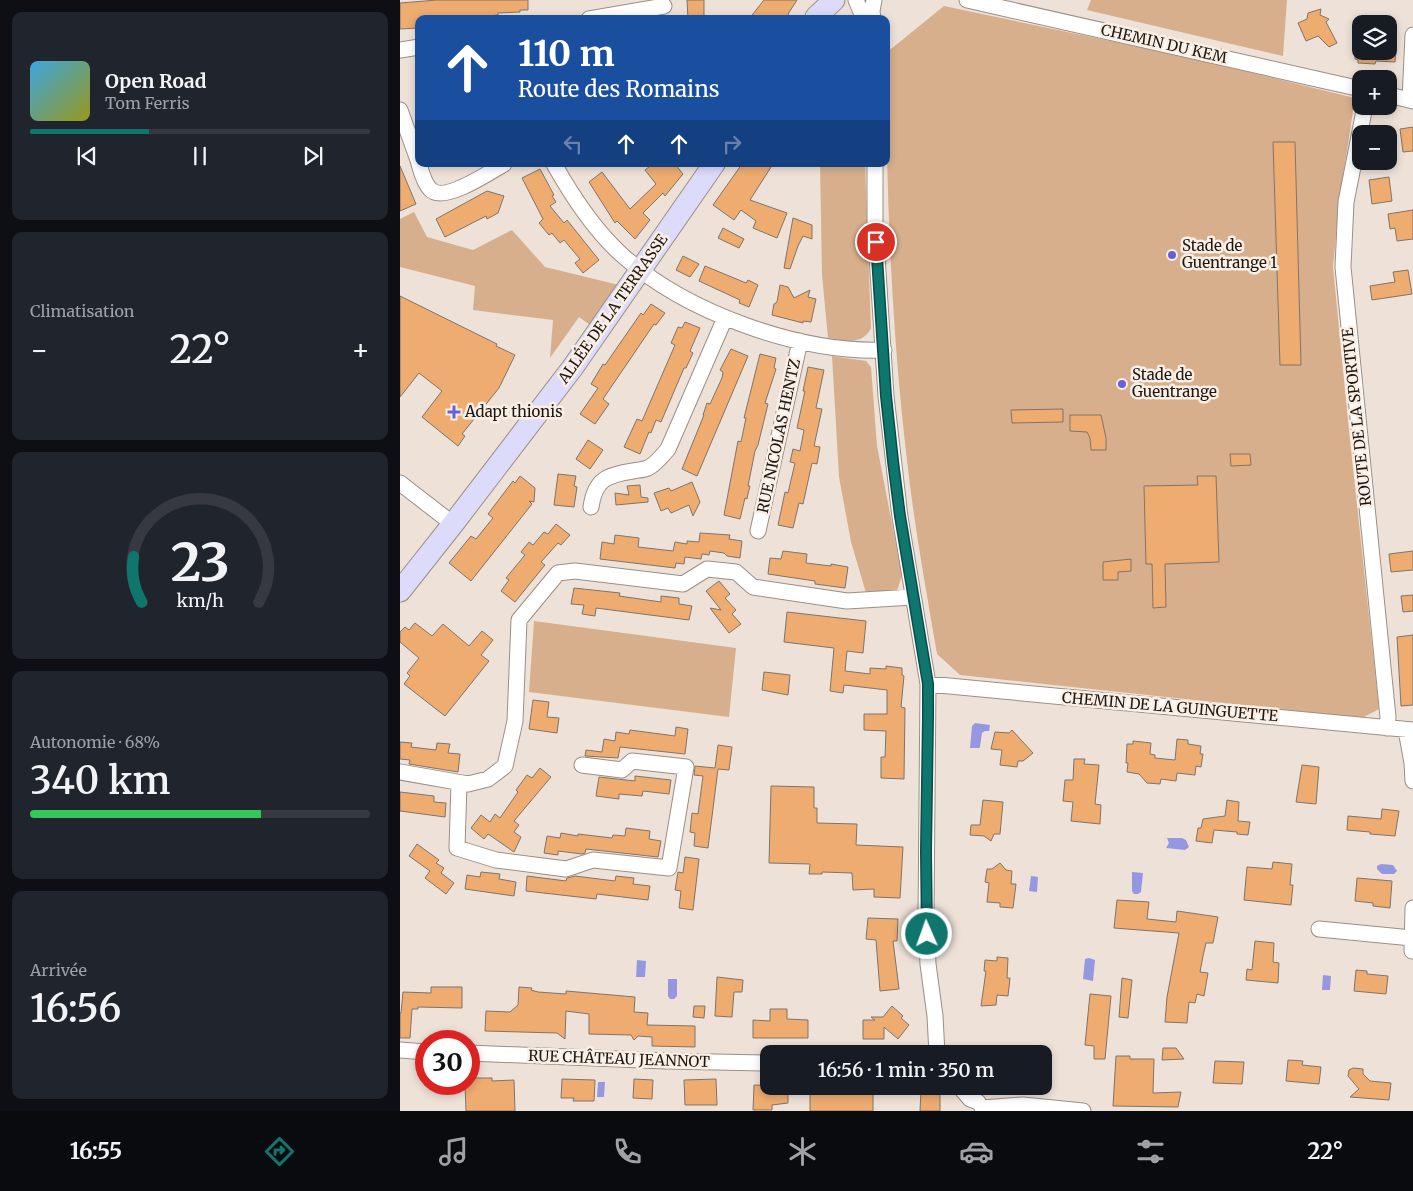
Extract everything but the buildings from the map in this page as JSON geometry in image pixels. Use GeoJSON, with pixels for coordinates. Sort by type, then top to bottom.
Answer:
{"type":"FeatureCollection","features":[{"type":"Feature","properties":{"kind":"street"},"geometry":{"type":"LineString","coordinates":[[856,0],[862,15]]}},
{"type":"Feature","properties":{"kind":"street"},"geometry":{"type":"LineString","coordinates":[[872,15],[874,0]]}},
{"type":"Feature","properties":{"kind":"street","name":"CHEMIN DU KEM"},"geometry":{"type":"LineString","coordinates":[[967,0],[1352,87]]}},
{"type":"Feature","properties":{"kind":"street"},"geometry":{"type":"LineString","coordinates":[[617,15],[665,8]]}},
{"type":"Feature","properties":{"kind":"street"},"geometry":{"type":"LineString","coordinates":[[1397,97],[1411,100],[1413,35]]}},
{"type":"Feature","properties":{"kind":"street"},"geometry":{"type":"LineString","coordinates":[[400,50],[415,48]]}},
{"type":"Feature","properties":{"kind":"street"},"geometry":{"type":"LineString","coordinates":[[400,110],[415,153]]}},
{"type":"Feature","properties":{"kind":"street","name":"ROUTE DE LA SPORTIVE"},"geometry":{"type":"LineString","coordinates":[[1363,115],[1346,202],[1343,267],[1388,717],[1387,728]]}},
{"type":"Feature","properties":{"kind":"street"},"geometry":{"type":"LineString","coordinates":[[420,167],[429,189],[436,194],[451,193],[499,167]]}},
{"type":"Feature","properties":{"kind":"street"},"geometry":{"type":"LineString","coordinates":[[556,167],[565,184],[590,218],[620,253],[640,270],[677,295],[725,318],[800,341],[867,351],[884,350]]}},
{"type":"Feature","properties":{"kind":"street","name":"ALLÉE DE LA TERRASSE"},"geometry":{"type":"LineString","coordinates":[[400,591],[573,367],[712,167]]}},
{"type":"Feature","properties":{"kind":"street"},"geometry":{"type":"LineString","coordinates":[[875,167],[875,225],[893,461],[928,684],[926,918],[928,964],[935,1016],[936,1045]]}},
{"type":"Feature","properties":{"kind":"street"},"geometry":{"type":"LineString","coordinates":[[591,507],[593,496],[600,481],[614,474],[647,468],[668,450],[725,318]]}},
{"type":"Feature","properties":{"kind":"street","name":"RUE NICOLAS HENTZ"},"geometry":{"type":"LineString","coordinates":[[758,531],[800,341]]}},
{"type":"Feature","properties":{"kind":"street"},"geometry":{"type":"LineString","coordinates":[[400,483],[453,524]]}},
{"type":"Feature","properties":{"kind":"street"},"geometry":{"type":"LineString","coordinates":[[400,772],[468,784],[488,779],[505,766],[515,721],[519,620],[558,573],[575,571],[684,584],[707,569],[736,572],[754,587],[847,601],[913,597]]}},
{"type":"Feature","properties":{"kind":"street","name":"CHEMIN DE LA GUINGUETTE"},"geometry":{"type":"LineString","coordinates":[[928,684],[1409,730]]}},
{"type":"Feature","properties":{"kind":"street"},"geometry":{"type":"LineString","coordinates":[[1409,730],[1413,781]]}},
{"type":"Feature","properties":{"kind":"street"},"geometry":{"type":"LineString","coordinates":[[459,782],[457,848],[496,860],[566,869],[594,860],[669,868],[686,767],[632,761],[622,770],[582,765]]}},
{"type":"Feature","properties":{"kind":"street"},"geometry":{"type":"LineString","coordinates":[[1319,929],[1412,945],[1413,908]]}},
{"type":"Feature","properties":{"kind":"street"},"geometry":{"type":"LineString","coordinates":[[400,1050],[415,1051]]}},
{"type":"Feature","properties":{"kind":"street","name":"RUE CHÂTEAU JEANNOT"},"geometry":{"type":"LineString","coordinates":[[480,1053],[760,1063]]}},
{"type":"Feature","properties":{"kind":"street"},"geometry":{"type":"LineString","coordinates":[[967,1095],[981,1107],[1023,1105],[1082,1111]]}},
{"type":"Feature","properties":{"kind":"street"},"geometry":{"type":"LineString","coordinates":[[977,1095],[981,1107]]}},
{"type":"Feature","properties":{"kind":"shaded area"},"geometry":{"type":"Polygon","coordinates":[[[1091,0],[1287,0],[1283,56],[1087,10],[1091,0]]]}},
{"type":"Feature","properties":{"kind":"shaded area","name":"Stade de Guentrange"},"geometry":{"type":"Polygon","coordinates":[[[944,6],[1196,59],[1352,97],[1352,115],[1340,195],[1333,267],[1379,709],[1362,718],[960,675],[937,654],[913,509],[897,358],[888,206],[887,167],[890,167],[890,50],[944,6]]]}},
{"type":"Feature","properties":{"kind":"shaded area"},"geometry":{"type":"Polygon","coordinates":[[[820,167],[865,167],[871,328],[868,334],[852,341],[828,338],[822,275],[820,167]]]}},
{"type":"Feature","properties":{"kind":"shaded area"},"geometry":{"type":"Polygon","coordinates":[[[414,212],[427,237],[473,250],[512,230],[545,267],[619,285],[590,325],[579,317],[550,358],[553,320],[473,310],[475,286],[400,267],[400,219],[414,212]]]}},
{"type":"Feature","properties":{"kind":"shaded area"},"geometry":{"type":"Polygon","coordinates":[[[832,356],[866,361],[871,367],[877,446],[902,575],[897,591],[866,593],[851,542],[839,477],[832,356]]]}},
{"type":"Feature","properties":{"kind":"shaded area"},"geometry":{"type":"Polygon","coordinates":[[[534,621],[736,648],[729,717],[529,692],[534,621]]]}},
{"type":"Feature","properties":{"kind":"water"},"geometry":{"type":"Polygon","coordinates":[[[975,723],[990,725],[989,731],[982,733],[979,748],[970,748],[972,726],[975,723]]]}},
{"type":"Feature","properties":{"kind":"water"},"geometry":{"type":"Polygon","coordinates":[[[1167,838],[1182,838],[1186,840],[1189,847],[1185,850],[1166,848],[1169,843],[1167,838]]]}},
{"type":"Feature","properties":{"kind":"water"},"geometry":{"type":"Polygon","coordinates":[[[1381,864],[1393,865],[1397,871],[1394,874],[1382,874],[1377,869],[1377,866],[1381,864]]]}},
{"type":"Feature","properties":{"kind":"water"},"geometry":{"type":"Polygon","coordinates":[[[1132,872],[1143,873],[1141,892],[1138,894],[1134,894],[1132,891],[1132,872]]]}},
{"type":"Feature","properties":{"kind":"water"},"geometry":{"type":"Polygon","coordinates":[[[1031,876],[1038,877],[1037,892],[1029,891],[1031,876]]]}},
{"type":"Feature","properties":{"kind":"water"},"geometry":{"type":"Polygon","coordinates":[[[1085,959],[1095,960],[1093,981],[1083,979],[1085,959]]]}},
{"type":"Feature","properties":{"kind":"water"},"geometry":{"type":"Polygon","coordinates":[[[637,960],[646,961],[645,977],[636,977],[637,960]]]}},
{"type":"Feature","properties":{"kind":"water"},"geometry":{"type":"Polygon","coordinates":[[[1323,975],[1331,976],[1330,990],[1322,990],[1323,975]]]}},
{"type":"Feature","properties":{"kind":"water"},"geometry":{"type":"Polygon","coordinates":[[[668,979],[677,979],[677,996],[674,999],[670,999],[668,996],[668,979]]]}},
{"type":"Feature","properties":{"kind":"water"},"geometry":{"type":"Polygon","coordinates":[[[598,1082],[605,1082],[604,1097],[597,1097],[598,1082]]]}},
{"type":"Feature","properties":{"kind":"place","name":"Stade de Guentrange 1"},"geometry":{"type":"Point","coordinates":[1172,255]}},
{"type":"Feature","properties":{"kind":"place","name":"Stade de Guentrange"},"geometry":{"type":"Point","coordinates":[1122,384]}},
{"type":"Feature","properties":{"kind":"place","name":"Adapt thionis"},"geometry":{"type":"Point","coordinates":[454,412]}},
{"type":"Feature","properties":{"kind":"route"},"geometry":{"type":"LineString","coordinates":[[876,242],[886,396],[893,461],[900,516],[928,684],[927,934]]}}]}
